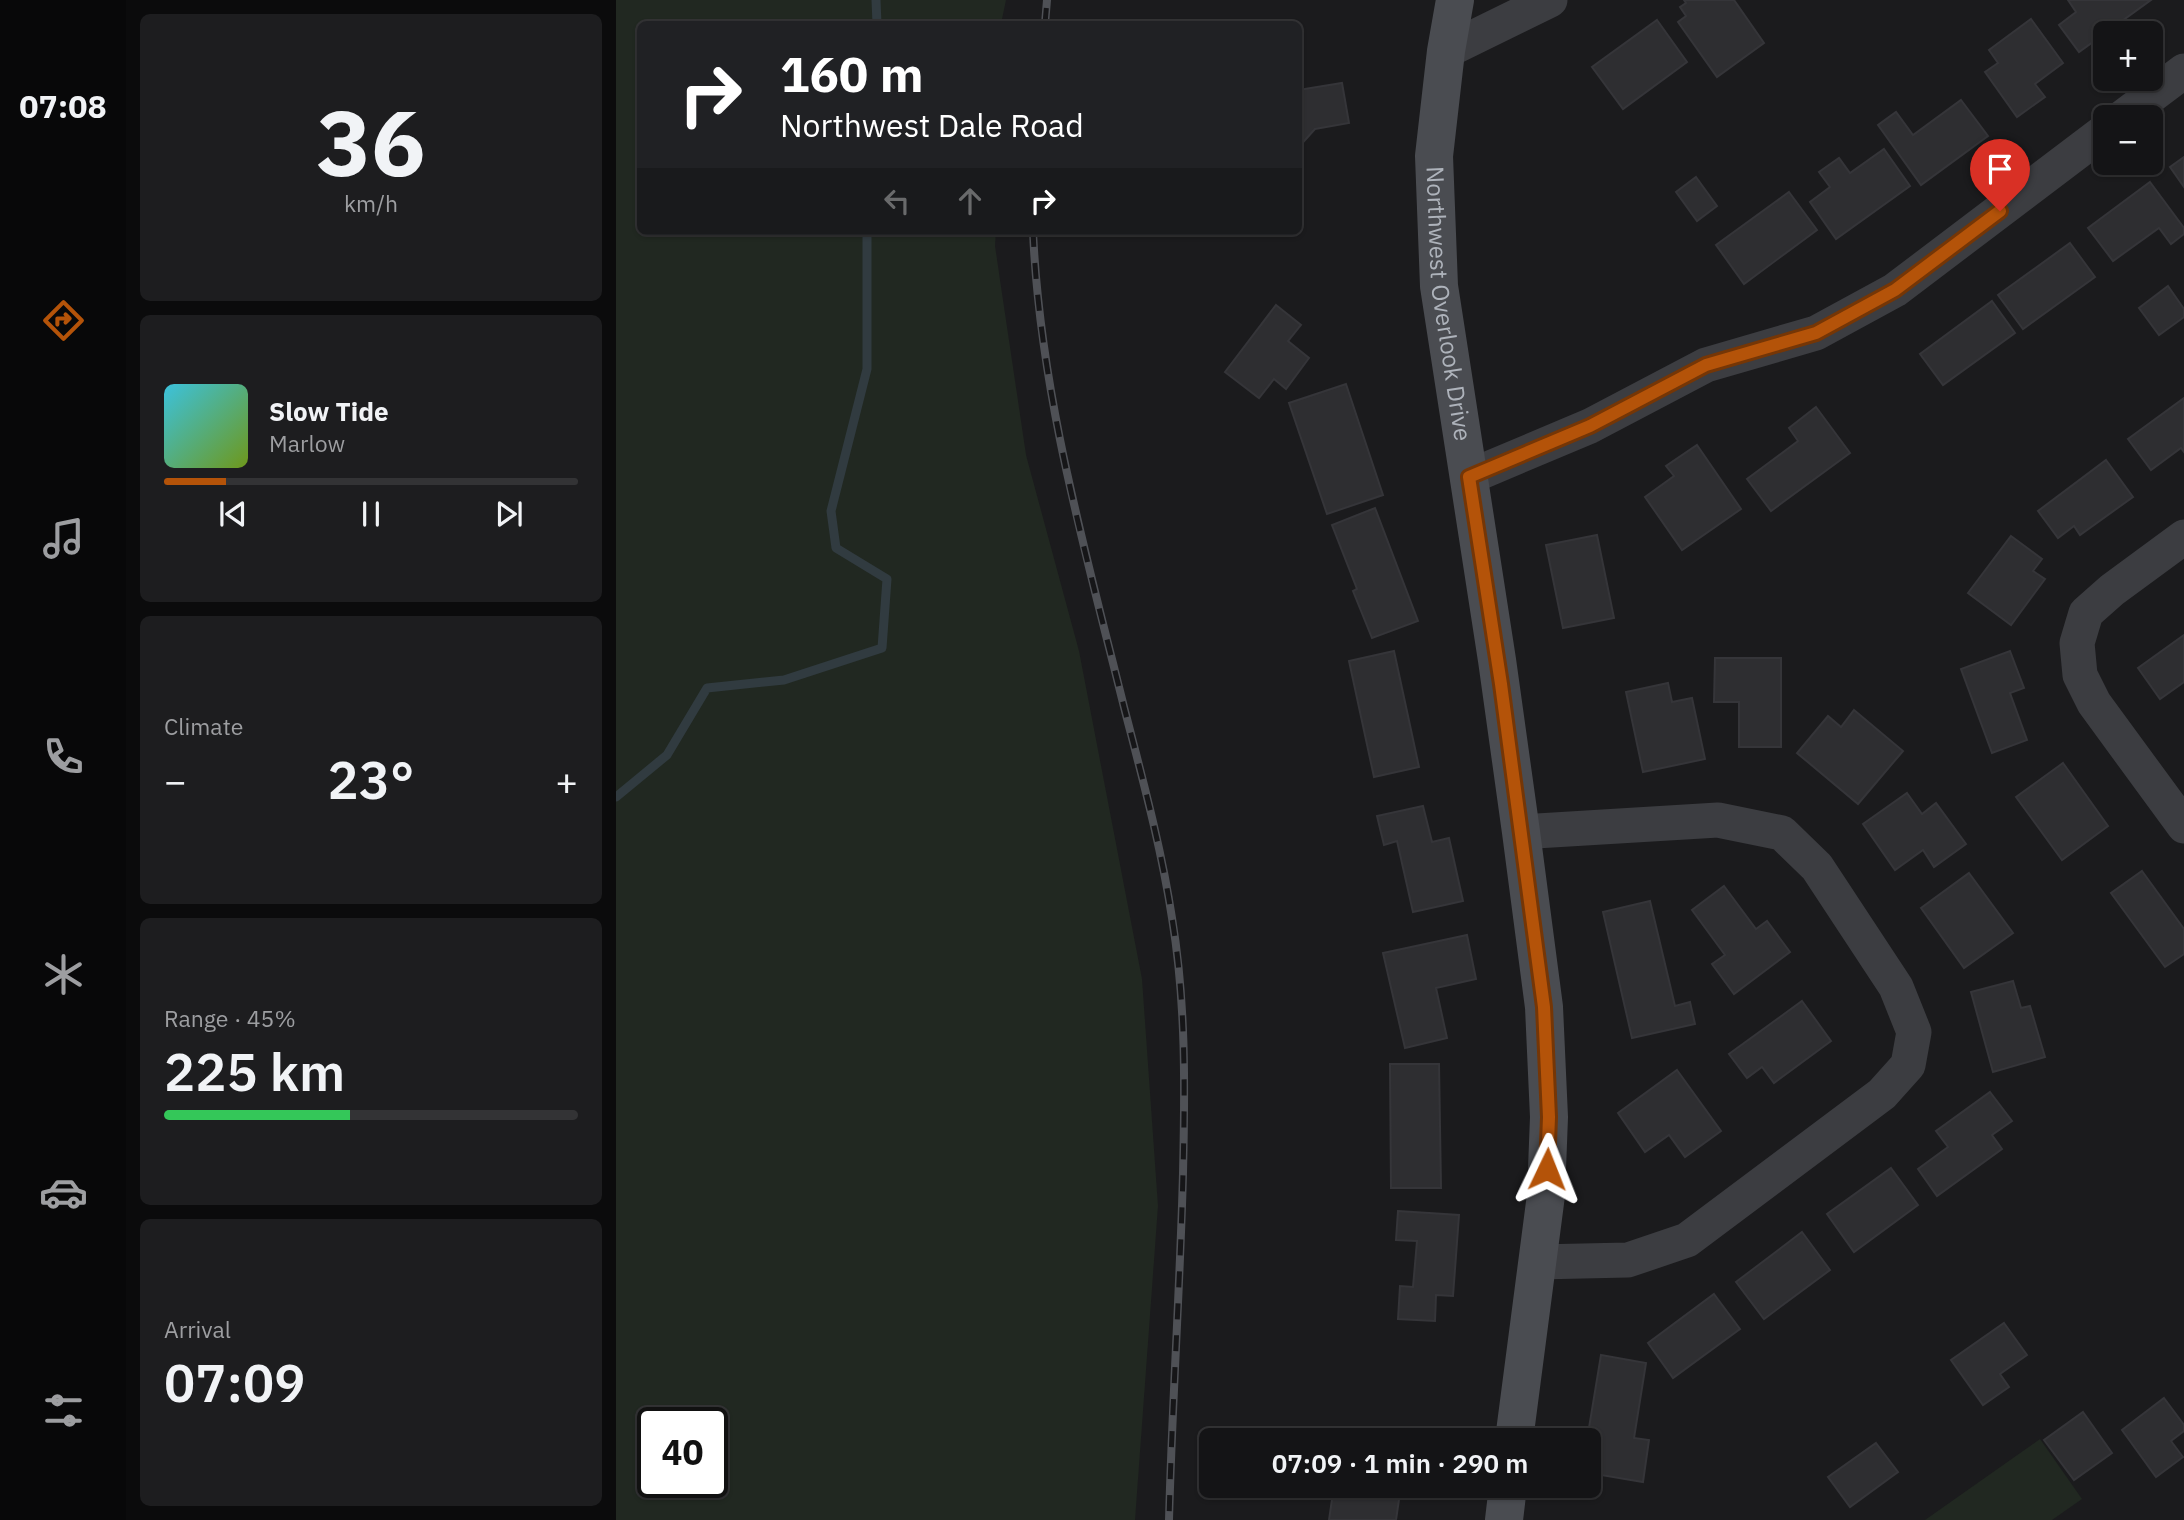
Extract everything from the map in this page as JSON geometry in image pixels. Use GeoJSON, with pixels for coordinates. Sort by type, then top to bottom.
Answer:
{"type":"FeatureCollection","features":[{"type":"Feature","properties":{"kind":"street","name":"Northwest Overlook Drive"},"geometry":{"type":"LineString","coordinates":[[1455,0],[1446,51],[1434,156],[1439,286],[1521,832],[1544,1007],[1549,1117],[1546,1195],[1516,1428]]}},
{"type":"Feature","properties":{"kind":"street"},"geometry":{"type":"LineString","coordinates":[[1446,51],[1550,0]]}},
{"type":"Feature","properties":{"kind":"street"},"geometry":{"type":"LineString","coordinates":[[2139,105],[2184,71]]}},
{"type":"Feature","properties":{"kind":"street"},"geometry":{"type":"LineString","coordinates":[[1469,477],[1590,426],[1706,365],[1816,333],[1895,290],[2093,140]]}},
{"type":"Feature","properties":{"kind":"street"},"geometry":{"type":"LineString","coordinates":[[2184,537],[2112,590],[2086,613],[2077,643],[2080,675],[2094,702],[2184,826]]}},
{"type":"Feature","properties":{"kind":"street"},"geometry":{"type":"LineString","coordinates":[[1521,832],[1718,820],[1782,833],[1817,867],[1896,987],[1914,1032],[1908,1065],[1881,1094],[1687,1240],[1628,1259],[1537,1262]]}},
{"type":"Feature","properties":{"kind":"street"},"geometry":{"type":"LineString","coordinates":[[1504,1520],[1507,1498]]}},
{"type":"Feature","properties":{"kind":"shaded area"},"geometry":{"type":"Polygon","coordinates":[[[616,0],[1006,0],[1002,21],[637,21],[637,235],[996,235],[995,246],[1026,455],[1079,651],[1142,979],[1158,1206],[1135,1520],[616,1520],[616,0]]]}},
{"type":"Feature","properties":{"kind":"shaded area"},"geometry":{"type":"Polygon","coordinates":[[[2040,1439],[2082,1499],[2052,1520],[1925,1520],[2040,1439]]]}},
{"type":"Feature","properties":{"kind":"building"},"geometry":{"type":"Polygon","coordinates":[[[1684,0],[1734,0],[1764,43],[1717,77],[1678,22],[1686,16],[1680,7],[1686,3],[1684,0]]]}},
{"type":"Feature","properties":{"kind":"building"},"geometry":{"type":"Polygon","coordinates":[[[2068,0],[2151,0],[2122,21],[2093,21],[2093,42],[2079,52],[2059,25],[2076,12],[2068,0]]]}},
{"type":"Feature","properties":{"kind":"building"},"geometry":{"type":"Polygon","coordinates":[[[2031,19],[2063,63],[2035,84],[2045,97],[2017,117],[1985,72],[1998,63],[1989,50],[2031,19]]]}},
{"type":"Feature","properties":{"kind":"building"},"geometry":{"type":"Polygon","coordinates":[[[1657,20],[1687,62],[1623,109],[1592,67],[1657,20]]]}},
{"type":"Feature","properties":{"kind":"building"},"geometry":{"type":"Polygon","coordinates":[[[1342,83],[1349,123],[1315,129],[1302,144],[1302,89],[1342,83]]]}},
{"type":"Feature","properties":{"kind":"building"},"geometry":{"type":"Polygon","coordinates":[[[1961,100],[1988,136],[1921,185],[1878,125],[1896,112],[1913,135],[1961,100]]]}},
{"type":"Feature","properties":{"kind":"building"},"geometry":{"type":"Polygon","coordinates":[[[1884,149],[1910,186],[1836,239],[1810,202],[1830,187],[1819,172],[1839,158],[1850,173],[1884,149]]]}},
{"type":"Feature","properties":{"kind":"building"},"geometry":{"type":"Polygon","coordinates":[[[2184,157],[2184,187],[2170,167],[2184,157]]]}},
{"type":"Feature","properties":{"kind":"building"},"geometry":{"type":"Polygon","coordinates":[[[1696,177],[1717,206],[1697,221],[1676,192],[1696,177]]]}},
{"type":"Feature","properties":{"kind":"building"},"geometry":{"type":"Polygon","coordinates":[[[2150,182],[2184,228],[2184,234],[2171,244],[2159,228],[2113,261],[2088,228],[2150,182]]]}},
{"type":"Feature","properties":{"kind":"building"},"geometry":{"type":"Polygon","coordinates":[[[1789,192],[1817,230],[1744,284],[1716,245],[1789,192]]]}},
{"type":"Feature","properties":{"kind":"building"},"geometry":{"type":"Polygon","coordinates":[[[2070,243],[2095,277],[2023,329],[1998,295],[2070,243]]]}},
{"type":"Feature","properties":{"kind":"building"},"geometry":{"type":"Polygon","coordinates":[[[2168,286],[2184,309],[2184,317],[2159,335],[2139,308],[2168,286]]]}},
{"type":"Feature","properties":{"kind":"building"},"geometry":{"type":"Polygon","coordinates":[[[1992,301],[2015,333],[1943,385],[1920,354],[1992,301]]]}},
{"type":"Feature","properties":{"kind":"building"},"geometry":{"type":"Polygon","coordinates":[[[1276,305],[1301,325],[1288,341],[1309,358],[1286,389],[1274,379],[1259,398],[1225,372],[1276,305]]]}},
{"type":"Feature","properties":{"kind":"building"},"geometry":{"type":"Polygon","coordinates":[[[1346,384],[1383,495],[1327,514],[1289,403],[1346,384]]]}},
{"type":"Feature","properties":{"kind":"building"},"geometry":{"type":"Polygon","coordinates":[[[2184,398],[2184,452],[2181,448],[2151,470],[2128,439],[2184,398]]]}},
{"type":"Feature","properties":{"kind":"building"},"geometry":{"type":"Polygon","coordinates":[[[1816,407],[1850,453],[1771,511],[1747,479],[1798,441],[1789,428],[1816,407]]]}},
{"type":"Feature","properties":{"kind":"building"},"geometry":{"type":"Polygon","coordinates":[[[1697,445],[1741,509],[1682,550],[1645,497],[1674,476],[1666,466],[1697,445]]]}},
{"type":"Feature","properties":{"kind":"building"},"geometry":{"type":"Polygon","coordinates":[[[2106,460],[2133,497],[2080,535],[2074,526],[2058,538],[2038,511],[2106,460]]]}},
{"type":"Feature","properties":{"kind":"building"},"geometry":{"type":"Polygon","coordinates":[[[1375,508],[1418,621],[1372,638],[1353,591],[1357,589],[1332,525],[1375,508]]]}},
{"type":"Feature","properties":{"kind":"building"},"geometry":{"type":"Polygon","coordinates":[[[1597,535],[1614,618],[1563,628],[1546,545],[1597,535]]]}},
{"type":"Feature","properties":{"kind":"building"},"geometry":{"type":"Polygon","coordinates":[[[2011,536],[2042,559],[2033,571],[2045,579],[2011,625],[1968,593],[2011,536]]]}},
{"type":"Feature","properties":{"kind":"building"},"geometry":{"type":"Polygon","coordinates":[[[2184,635],[2184,682],[2160,699],[2138,668],[2184,635]]]}},
{"type":"Feature","properties":{"kind":"building"},"geometry":{"type":"Polygon","coordinates":[[[1394,651],[1419,767],[1374,777],[1349,661],[1394,651]]]}},
{"type":"Feature","properties":{"kind":"building"},"geometry":{"type":"Polygon","coordinates":[[[2010,651],[2024,688],[2010,693],[2027,740],[1992,753],[1961,669],[2010,651]]]}},
{"type":"Feature","properties":{"kind":"building"},"geometry":{"type":"Polygon","coordinates":[[[1715,658],[1781,658],[1781,747],[1739,747],[1739,702],[1714,702],[1715,658]]]}},
{"type":"Feature","properties":{"kind":"building"},"geometry":{"type":"Polygon","coordinates":[[[1668,683],[1672,702],[1692,698],[1705,759],[1643,772],[1626,692],[1668,683]]]}},
{"type":"Feature","properties":{"kind":"building"},"geometry":{"type":"Polygon","coordinates":[[[1854,710],[1903,751],[1858,804],[1797,753],[1828,716],[1841,727],[1854,710]]]}},
{"type":"Feature","properties":{"kind":"building"},"geometry":{"type":"Polygon","coordinates":[[[2063,763],[2108,826],[2062,860],[2016,797],[2063,763]]]}},
{"type":"Feature","properties":{"kind":"building"},"geometry":{"type":"Polygon","coordinates":[[[1907,793],[1922,814],[1936,803],[1966,844],[1934,867],[1923,850],[1895,870],[1863,824],[1907,793]]]}},
{"type":"Feature","properties":{"kind":"building"},"geometry":{"type":"Polygon","coordinates":[[[1423,806],[1432,842],[1449,838],[1463,901],[1413,912],[1397,841],[1384,845],[1377,816],[1423,806]]]}},
{"type":"Feature","properties":{"kind":"building"},"geometry":{"type":"Polygon","coordinates":[[[2142,871],[2184,929],[2184,954],[2165,967],[2111,893],[2142,871]]]}},
{"type":"Feature","properties":{"kind":"building"},"geometry":{"type":"Polygon","coordinates":[[[1969,873],[2013,933],[1964,968],[1921,908],[1969,873]]]}},
{"type":"Feature","properties":{"kind":"building"},"geometry":{"type":"Polygon","coordinates":[[[1724,886],[1756,929],[1767,921],[1790,952],[1734,994],[1712,964],[1725,955],[1692,910],[1724,886]]]}},
{"type":"Feature","properties":{"kind":"building"},"geometry":{"type":"Polygon","coordinates":[[[1650,901],[1675,1006],[1690,1002],[1695,1024],[1632,1038],[1603,912],[1650,901]]]}},
{"type":"Feature","properties":{"kind":"building"},"geometry":{"type":"Polygon","coordinates":[[[1467,935],[1476,979],[1436,988],[1447,1038],[1405,1048],[1383,953],[1467,935]]]}},
{"type":"Feature","properties":{"kind":"building"},"geometry":{"type":"Polygon","coordinates":[[[2013,981],[2021,1008],[2030,1006],[2045,1057],[1993,1072],[1971,992],[2013,981]]]}},
{"type":"Feature","properties":{"kind":"building"},"geometry":{"type":"Polygon","coordinates":[[[1802,1001],[1831,1041],[1774,1083],[1762,1067],[1747,1078],[1729,1054],[1802,1001]]]}},
{"type":"Feature","properties":{"kind":"building"},"geometry":{"type":"Polygon","coordinates":[[[1390,1064],[1439,1064],[1441,1188],[1391,1188],[1390,1064]]]}},
{"type":"Feature","properties":{"kind":"building"},"geometry":{"type":"Polygon","coordinates":[[[1677,1070],[1721,1131],[1685,1157],[1669,1135],[1645,1152],[1618,1113],[1677,1070]]]}},
{"type":"Feature","properties":{"kind":"building"},"geometry":{"type":"Polygon","coordinates":[[[1990,1092],[2012,1121],[1992,1135],[2002,1149],[1937,1196],[1918,1169],[1948,1147],[1936,1131],[1990,1092]]]}},
{"type":"Feature","properties":{"kind":"building"},"geometry":{"type":"Polygon","coordinates":[[[1891,1168],[1918,1205],[1854,1252],[1827,1214],[1891,1168]]]}},
{"type":"Feature","properties":{"kind":"building"},"geometry":{"type":"Polygon","coordinates":[[[1398,1211],[1459,1215],[1453,1296],[1436,1295],[1435,1321],[1398,1319],[1400,1286],[1413,1287],[1417,1241],[1396,1240],[1398,1211]]]}},
{"type":"Feature","properties":{"kind":"building"},"geometry":{"type":"Polygon","coordinates":[[[1802,1232],[1830,1270],[1764,1319],[1736,1282],[1802,1232]]]}},
{"type":"Feature","properties":{"kind":"building"},"geometry":{"type":"Polygon","coordinates":[[[1714,1294],[1740,1329],[1673,1378],[1648,1343],[1714,1294]]]}},
{"type":"Feature","properties":{"kind":"building"},"geometry":{"type":"Polygon","coordinates":[[[2004,1323],[2027,1355],[2000,1374],[2009,1387],[1983,1405],[1951,1360],[2004,1323]]]}},
{"type":"Feature","properties":{"kind":"building"},"geometry":{"type":"Polygon","coordinates":[[[1601,1355],[1646,1363],[1634,1438],[1649,1440],[1643,1482],[1601,1475],[1601,1428],[1589,1428],[1601,1355]]]}},
{"type":"Feature","properties":{"kind":"building"},"geometry":{"type":"Polygon","coordinates":[[[2164,1398],[2184,1425],[2184,1431],[2171,1441],[2183,1457],[2156,1477],[2122,1430],[2164,1398]]]}},
{"type":"Feature","properties":{"kind":"building"},"geometry":{"type":"Polygon","coordinates":[[[2083,1412],[2112,1453],[2074,1480],[2044,1440],[2083,1412]]]}},
{"type":"Feature","properties":{"kind":"building"},"geometry":{"type":"Polygon","coordinates":[[[1876,1443],[1898,1472],[1850,1507],[1828,1477],[1876,1443]]]}},
{"type":"Feature","properties":{"kind":"building"},"geometry":{"type":"Polygon","coordinates":[[[1332,1498],[1399,1498],[1396,1520],[1329,1520],[1332,1498]]]}},
{"type":"Feature","properties":{"kind":"waterway"},"geometry":{"type":"LineString","coordinates":[[876,0],[877,21]]}},
{"type":"Feature","properties":{"kind":"waterway"},"geometry":{"type":"LineString","coordinates":[[616,797],[667,755],[707,688],[784,680],[882,648],[887,579],[836,548],[831,511],[867,369],[867,235]]}},
{"type":"Feature","properties":{"kind":"railway"},"geometry":{"type":"LineString","coordinates":[[1045,21],[1047,0]]}},
{"type":"Feature","properties":{"kind":"railway"},"geometry":{"type":"LineString","coordinates":[[1033,235],[1045,352],[1066,471],[1157,838],[1177,950],[1184,1045],[1184,1141],[1169,1520]]}},
{"type":"Feature","properties":{"kind":"route"},"geometry":{"type":"LineString","coordinates":[[1547,1169],[1549,1117],[1544,1007],[1501,684],[1469,477],[1590,426],[1706,365],[1816,333],[1895,290],[2000,211]]}}]}
